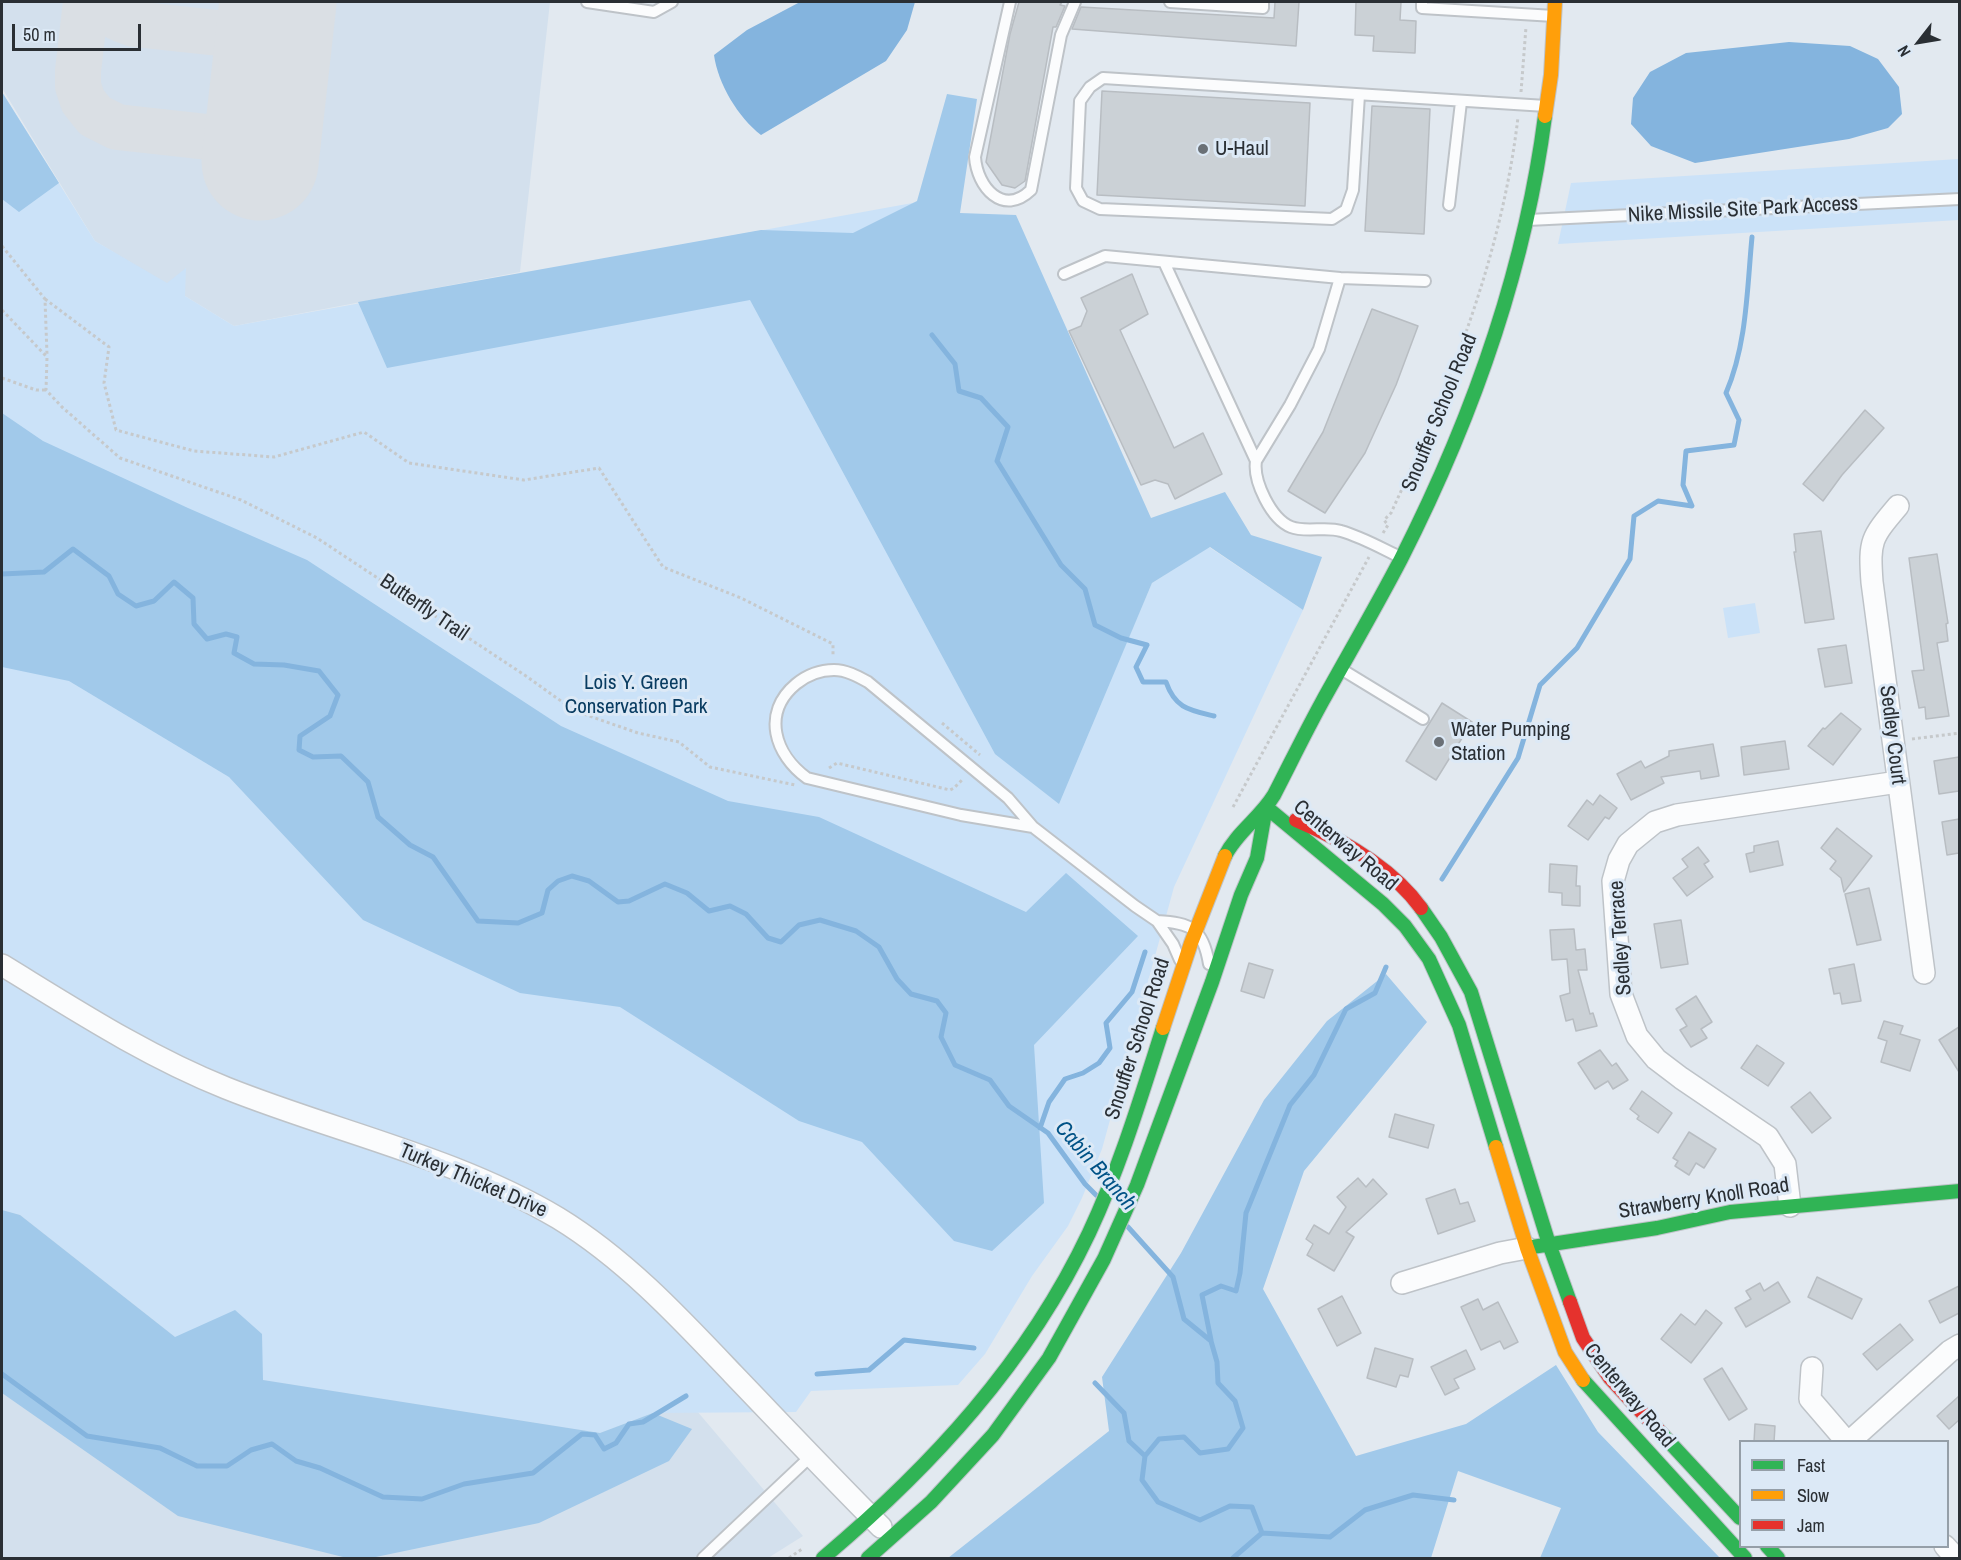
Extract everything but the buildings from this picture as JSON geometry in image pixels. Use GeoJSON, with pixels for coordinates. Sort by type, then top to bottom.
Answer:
{"type":"FeatureCollection","features":[{"type":"Feature","properties":{"kind":"main road","name":"Snouffer School Road"},"geometry":{"type":"LineString","coordinates":[[823,1558],[871,1518],[949,1439],[1013,1361],[1064,1283],[1089,1236],[1120,1162],[1196,930],[1231,845],[1266,807],[1401,558],[1472,400],[1506,300],[1527,220],[1546,106],[1555,9]]}},
{"type":"Feature","properties":{"kind":"main road","name":"Snouffer School Road"},"geometry":{"type":"LineString","coordinates":[[867,1558],[892,1538],[958,1475],[1021,1398],[1069,1324],[1104,1259],[1137,1185],[1212,982],[1241,895],[1257,858],[1266,807]]}},
{"type":"Feature","properties":{"kind":"main road","name":"Centerway Road"},"geometry":{"type":"LineString","coordinates":[[1266,807],[1331,835],[1361,854],[1390,876],[1419,905],[1441,937],[1471,992],[1549,1244],[1583,1338],[1610,1378],[1739,1517]]}},
{"type":"Feature","properties":{"kind":"main road","name":"Centerway Road"},"geometry":{"type":"LineString","coordinates":[[1266,807],[1383,904],[1405,926],[1429,959],[1459,1025],[1527,1248],[1564,1352],[1587,1386],[1741,1551]]}},
{"type":"Feature","properties":{"kind":"main road","name":"Strawberry Knoll Road"},"geometry":{"type":"LineString","coordinates":[[1527,1248],[1658,1228],[1730,1212],[1959,1191]]}},
{"type":"Feature","properties":{"kind":"street","name":"Sedley Court"},"geometry":{"type":"LineString","coordinates":[[1898,506],[1877,531],[1870,551],[1872,582],[1924,973]]}},
{"type":"Feature","properties":{"kind":"street","name":"Sedley Terrace"},"geometry":{"type":"LineString","coordinates":[[1790,1206],[1785,1164],[1768,1137],[1656,1059],[1637,1036],[1621,994],[1613,881],[1619,860],[1628,844],[1655,822],[1677,815],[1898,782]]}},
{"type":"Feature","properties":{"kind":"street","name":"Turkey Thicket Drive"},"geometry":{"type":"LineString","coordinates":[[2,965],[176,1067],[227,1089],[458,1170],[516,1195],[559,1219],[600,1247],[648,1286],[892,1538]]}},
{"type":"Feature","properties":{"kind":"street"},"geometry":{"type":"LineString","coordinates":[[1402,1282],[1500,1253],[1527,1248]]}},
{"type":"Feature","properties":{"kind":"street"},"geometry":{"type":"LineString","coordinates":[[1850,1440],[1959,1345]]}},
{"type":"Feature","properties":{"kind":"street"},"geometry":{"type":"LineString","coordinates":[[1812,1368],[1810,1399],[1846,1440]]}},
{"type":"Feature","properties":{"kind":"lane"},"geometry":{"type":"LineString","coordinates":[[587,2],[654,12],[672,2]]}},
{"type":"Feature","properties":{"kind":"lane"},"geometry":{"type":"LineString","coordinates":[[1010,2],[975,157],[976,168],[985,188],[997,198],[1010,201],[1022,198],[1030,190],[1061,35],[1075,2]]}},
{"type":"Feature","properties":{"kind":"lane"},"geometry":{"type":"LineString","coordinates":[[1170,2],[1263,8],[1263,2]]}},
{"type":"Feature","properties":{"kind":"lane"},"geometry":{"type":"LineString","coordinates":[[1422,2],[1422,8],[1555,9]]}},
{"type":"Feature","properties":{"kind":"lane"},"geometry":{"type":"LineString","coordinates":[[1359,95],[1353,190],[1346,210],[1332,219],[1100,209],[1083,201],[1076,188],[1080,101],[1090,87],[1103,78],[1546,106]]}},
{"type":"Feature","properties":{"kind":"lane"},"geometry":{"type":"LineString","coordinates":[[1449,205],[1461,102]]}},
{"type":"Feature","properties":{"kind":"lane","name":"Nike Missile Site Park Access"},"geometry":{"type":"LineString","coordinates":[[1527,220],[1959,199]]}},
{"type":"Feature","properties":{"kind":"lane"},"geometry":{"type":"LineString","coordinates":[[1064,274],[1105,256],[1340,278],[1425,281]]}},
{"type":"Feature","properties":{"kind":"lane"},"geometry":{"type":"LineString","coordinates":[[1164,262],[1256,461]]}},
{"type":"Feature","properties":{"kind":"lane"},"geometry":{"type":"LineString","coordinates":[[1340,278],[1319,349],[1290,405],[1256,461],[1257,483],[1274,511],[1291,527],[1338,530],[1353,534],[1401,558]]}},
{"type":"Feature","properties":{"kind":"lane"},"geometry":{"type":"LineString","coordinates":[[1340,669],[1423,719]]}},
{"type":"Feature","properties":{"kind":"lane"},"geometry":{"type":"LineString","coordinates":[[1033,826],[961,815],[807,778],[794,769],[780,747],[776,731],[778,708],[792,687],[805,677],[818,672],[834,670],[849,672],[868,682],[1008,798],[1033,826],[1157,921],[1173,944],[1184,968]]}},
{"type":"Feature","properties":{"kind":"lane"},"geometry":{"type":"LineString","coordinates":[[1157,921],[1179,922],[1196,930],[1207,953],[1212,982]]}},
{"type":"Feature","properties":{"kind":"lane"},"geometry":{"type":"LineString","coordinates":[[703,1558],[811,1456]]}},
{"type":"Feature","properties":{"kind":"path"},"geometry":{"type":"LineString","coordinates":[[1523,74],[1526,31]]}},
{"type":"Feature","properties":{"kind":"path"},"geometry":{"type":"LineString","coordinates":[[1388,525],[1384,520],[1391,513],[1421,447],[1462,346],[1495,235],[1517,123]]}},
{"type":"Feature","properties":{"kind":"path"},"geometry":{"type":"LineString","coordinates":[[2,246],[45,299],[109,347],[104,383],[116,430],[194,451],[274,457],[363,432],[409,463],[524,480],[599,468],[663,567],[741,598],[833,644],[834,670]]}},
{"type":"Feature","properties":{"kind":"path"},"geometry":{"type":"LineString","coordinates":[[2,378],[36,390],[46,390],[45,299]]}},
{"type":"Feature","properties":{"kind":"path"},"geometry":{"type":"LineString","coordinates":[[2,310],[47,357]]}},
{"type":"Feature","properties":{"kind":"path","name":"Butterfly Trail"},"geometry":{"type":"LineString","coordinates":[[46,390],[120,458],[241,500],[317,538],[575,711],[638,733],[679,742],[710,767],[798,786]]}},
{"type":"Feature","properties":{"kind":"path"},"geometry":{"type":"LineString","coordinates":[[1228,816],[1365,564]]}},
{"type":"Feature","properties":{"kind":"path"},"geometry":{"type":"LineString","coordinates":[[1893,742],[1959,733]]}},
{"type":"Feature","properties":{"kind":"path"},"geometry":{"type":"LineString","coordinates":[[828,769],[837,763],[950,790],[969,773]]}},
{"type":"Feature","properties":{"kind":"shaded area"},"geometry":{"type":"Polygon","coordinates":[[[2,2],[550,2],[520,272],[234,326],[95,241],[2,88],[2,2]]]}},
{"type":"Feature","properties":{"kind":"shaded area"},"geometry":{"type":"Polygon","coordinates":[[[800,2],[915,2],[907,30],[886,61],[761,135],[730,99],[716,66],[714,55],[747,30],[800,2]]]}},
{"type":"Feature","properties":{"kind":"shaded area"},"geometry":{"type":"Polygon","coordinates":[[[1789,42],[1850,46],[1878,59],[1899,87],[1902,114],[1888,128],[1849,139],[1695,163],[1651,146],[1631,124],[1633,98],[1650,72],[1686,53],[1789,42]]]}},
{"type":"Feature","properties":{"kind":"shaded area"},"geometry":{"type":"Polygon","coordinates":[[[2,92],[59,183],[19,212],[2,199],[2,92]]]}},
{"type":"Feature","properties":{"kind":"shaded area"},"geometry":{"type":"Polygon","coordinates":[[[947,94],[977,99],[960,213],[1016,215],[1151,518],[1225,492],[1251,535],[1322,557],[1303,610],[1210,547],[1152,583],[1059,804],[995,754],[750,300],[387,368],[358,302],[761,230],[853,233],[917,201],[947,94]]]}},
{"type":"Feature","properties":{"kind":"shaded area"},"geometry":{"type":"Polygon","coordinates":[[[2,413],[43,441],[307,560],[561,726],[728,801],[819,817],[1026,912],[1066,873],[1138,936],[1034,1045],[1044,1203],[992,1251],[954,1241],[862,1142],[799,1121],[620,1007],[520,993],[363,920],[229,777],[69,681],[2,667],[2,413]]]}},
{"type":"Feature","properties":{"kind":"shaded area"},"geometry":{"type":"Polygon","coordinates":[[[1386,974],[1427,1022],[1304,1171],[1263,1289],[1356,1456],[1466,1424],[1556,1365],[1598,1432],[1720,1558],[1540,1558],[1561,1508],[1458,1471],[1431,1558],[948,1558],[1109,1431],[1102,1377],[1181,1253],[1264,1100],[1327,1021],[1386,974]]]}},
{"type":"Feature","properties":{"kind":"shaded area"},"geometry":{"type":"Polygon","coordinates":[[[2,1157],[641,1345],[803,1536],[768,1558],[2,1558],[2,1157]]]}},
{"type":"Feature","properties":{"kind":"shaded area"},"geometry":{"type":"Polygon","coordinates":[[[2,1210],[20,1215],[175,1337],[235,1310],[262,1334],[263,1380],[600,1433],[653,1413],[692,1429],[669,1461],[539,1523],[371,1558],[347,1558],[178,1516],[2,1393],[2,1210]]]}},
{"type":"Feature","properties":{"kind":"green space","name":"Lois Y. Green Conservation Park"},"geometry":{"type":"Polygon","coordinates":[[[2,92],[95,241],[167,283],[186,268],[185,296],[234,326],[918,202],[1086,736],[1152,583],[1209,547],[1303,610],[1174,887],[1102,1149],[1082,1198],[1068,1226],[1032,1276],[985,1354],[958,1385],[811,1391],[796,1412],[653,1413],[600,1433],[262,1380],[262,1334],[175,1337],[20,1215],[2,1210],[2,92]]]}},
{"type":"Feature","properties":{"kind":"green space"},"geometry":{"type":"Polygon","coordinates":[[[1959,159],[1959,220],[1558,244],[1571,183],[1959,159]]]}},
{"type":"Feature","properties":{"kind":"green space"},"geometry":{"type":"Polygon","coordinates":[[[1755,603],[1760,633],[1728,638],[1723,608],[1755,603]]]}},
{"type":"Feature","properties":{"kind":"waterway"},"geometry":{"type":"LineString","coordinates":[[1442,879],[1518,758],[1540,685],[1577,648],[1630,559],[1634,516],[1658,501],[1692,506],[1683,485],[1686,451],[1734,445],[1739,420],[1726,393],[1742,336],[1752,237]]}},
{"type":"Feature","properties":{"kind":"waterway"},"geometry":{"type":"LineString","coordinates":[[932,335],[955,364],[959,391],[981,398],[1008,427],[997,461],[1061,565],[1085,589],[1095,625],[1121,638],[1147,645],[1136,667],[1143,682],[1166,682],[1174,697],[1184,707],[1214,716]]}},
{"type":"Feature","properties":{"kind":"waterway","name":"Cabin Branch"},"geometry":{"type":"LineString","coordinates":[[2,574],[44,572],[73,549],[109,576],[118,594],[136,606],[154,601],[174,582],[193,598],[194,624],[207,639],[226,634],[237,637],[234,653],[254,664],[284,665],[319,671],[338,695],[330,716],[300,736],[299,750],[313,757],[341,756],[368,782],[378,817],[410,845],[433,857],[478,921],[518,923],[542,913],[548,890],[558,881],[572,876],[589,881],[618,902],[629,901],[665,884],[687,893],[709,911],[730,906],[746,914],[768,938],[781,942],[799,925],[820,920],[856,931],[879,947],[897,979],[911,994],[937,1001],[946,1013],[941,1037],[955,1065],[990,1080],[1009,1106],[1048,1133],[1085,1184],[1096,1195]]}},
{"type":"Feature","properties":{"kind":"waterway"},"geometry":{"type":"LineString","coordinates":[[1040,1128],[1049,1102],[1065,1079],[1083,1073],[1099,1063],[1110,1048],[1106,1023],[1132,992],[1145,952]]}},
{"type":"Feature","properties":{"kind":"waterway"},"geometry":{"type":"LineString","coordinates":[[1211,1340],[1202,1295],[1221,1286],[1236,1291],[1246,1213],[1290,1105],[1314,1075],[1346,1009],[1375,993],[1386,967]]}},
{"type":"Feature","properties":{"kind":"waterway","name":"Cabin Branch"},"geometry":{"type":"LineString","coordinates":[[1128,1227],[1173,1277],[1184,1319],[1211,1341],[1217,1362],[1218,1383],[1235,1401],[1243,1428],[1228,1449],[1200,1453],[1184,1437],[1159,1439],[1145,1456],[1142,1480],[1158,1502],[1200,1520],[1230,1506],[1252,1507],[1262,1533],[1233,1558]]}},
{"type":"Feature","properties":{"kind":"waterway"},"geometry":{"type":"LineString","coordinates":[[817,1374],[869,1370],[904,1340],[974,1348]]}},
{"type":"Feature","properties":{"kind":"waterway"},"geometry":{"type":"LineString","coordinates":[[2,1374],[87,1436],[160,1448],[197,1466],[227,1466],[251,1450],[272,1444],[296,1461],[320,1468],[383,1497],[422,1499],[464,1484],[533,1473],[582,1434],[595,1435],[604,1449],[616,1443],[629,1424],[643,1422],[686,1396]]}},
{"type":"Feature","properties":{"kind":"waterway"},"geometry":{"type":"LineString","coordinates":[[1095,1383],[1124,1413],[1129,1441],[1145,1456]]}},
{"type":"Feature","properties":{"kind":"waterway"},"geometry":{"type":"LineString","coordinates":[[1262,1533],[1330,1537],[1365,1510],[1413,1495],[1454,1500]]}},
{"type":"Feature","properties":{"kind":"taxiway"},"geometry":{"type":"LineString","coordinates":[[86,2],[78,86],[83,101],[95,116],[117,127],[262,143]]}},
{"type":"Feature","properties":{"kind":"taxiway"},"geometry":{"type":"LineString","coordinates":[[98,2],[114,16],[134,24],[274,39]]}},
{"type":"Feature","properties":{"kind":"runway"},"geometry":{"type":"LineString","coordinates":[[260,162],[278,2]]}},
{"type":"Feature","properties":{"kind":"traffic: fast"},"geometry":{"type":"LineString","coordinates":[[1225,856],[1274,795],[1401,559],[1450,453],[1492,344],[1509,287],[1524,231],[1545,116]]}},
{"type":"Feature","properties":{"kind":"traffic: fast"},"geometry":{"type":"LineString","coordinates":[[1266,807],[1383,904],[1405,926],[1429,959],[1459,1025],[1496,1147]]}},
{"type":"Feature","properties":{"kind":"traffic: fast"},"geometry":{"type":"LineString","coordinates":[[868,1558],[931,1502],[993,1435],[1049,1358],[1104,1259],[1137,1185],[1212,982],[1241,895],[1257,858],[1266,807]]}},
{"type":"Feature","properties":{"kind":"traffic: fast"},"geometry":{"type":"LineString","coordinates":[[1421,908],[1441,937],[1471,992],[1549,1244],[1570,1302]]}},
{"type":"Feature","properties":{"kind":"traffic: fast"},"geometry":{"type":"LineString","coordinates":[[823,1558],[902,1487],[939,1449],[1007,1369],[1037,1325],[1089,1233],[1111,1183],[1163,1028]]}},
{"type":"Feature","properties":{"kind":"traffic: fast"},"geometry":{"type":"LineString","coordinates":[[1532,1247],[1657,1228],[1730,1212],[1960,1191]]}},
{"type":"Feature","properties":{"kind":"traffic: fast"},"geometry":{"type":"LineString","coordinates":[[1583,1380],[1745,1558]]}},
{"type":"Feature","properties":{"kind":"traffic: fast"},"geometry":{"type":"LineString","coordinates":[[1661,1433],[1739,1517]]}},
{"type":"Feature","properties":{"kind":"traffic: fast"},"geometry":{"type":"LineString","coordinates":[[1769,1548],[1778,1558]]}},
{"type":"Feature","properties":{"kind":"traffic: slow"},"geometry":{"type":"LineString","coordinates":[[1545,116],[1551,75],[1555,2]]}},
{"type":"Feature","properties":{"kind":"traffic: slow"},"geometry":{"type":"LineString","coordinates":[[1163,1028],[1191,943],[1225,856]]}},
{"type":"Feature","properties":{"kind":"traffic: slow"},"geometry":{"type":"LineString","coordinates":[[1496,1147],[1527,1248],[1565,1352],[1583,1380]]}},
{"type":"Feature","properties":{"kind":"traffic: jam"},"geometry":{"type":"LineString","coordinates":[[1296,820],[1364,856],[1396,880],[1421,908]]}},
{"type":"Feature","properties":{"kind":"traffic: jam"},"geometry":{"type":"LineString","coordinates":[[1570,1302],[1583,1338],[1610,1378],[1661,1433]]}},
{"type":"Feature","properties":{"kind":"place","name":"U-Haul"},"geometry":{"type":"Point","coordinates":[1203,149]}},
{"type":"Feature","properties":{"kind":"place","name":"Water Pumping Station"},"geometry":{"type":"Point","coordinates":[1439,742]}}]}
